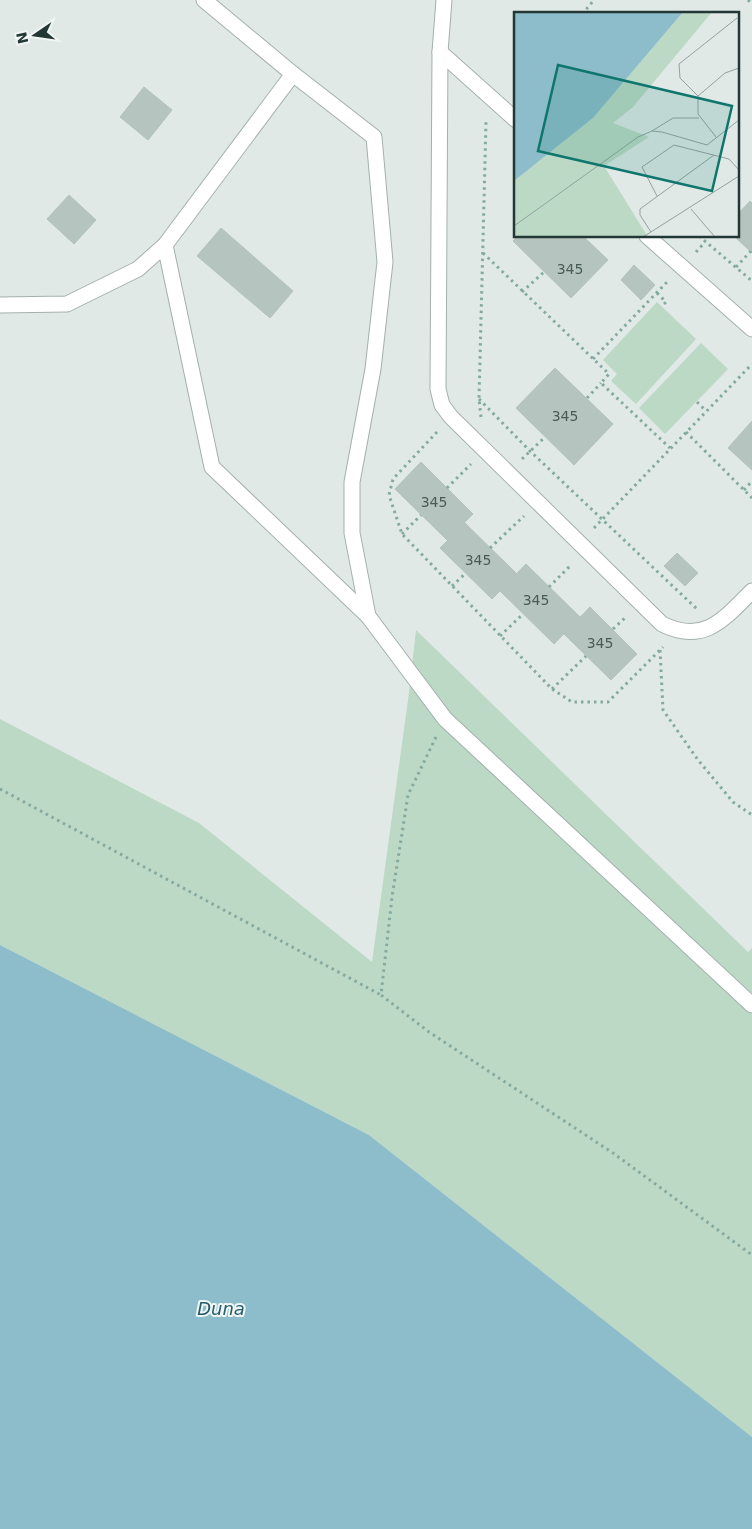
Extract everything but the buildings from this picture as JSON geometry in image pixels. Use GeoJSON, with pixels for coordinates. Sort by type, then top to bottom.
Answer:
{"type":"FeatureCollection","features":[{"type":"Feature","properties":{"kind":"street"},"geometry":{"type":"LineString","coordinates":[[204,0],[293,74],[374,137],[386,262],[373,369],[352,482],[352,533],[368,616]]}},
{"type":"Feature","properties":{"kind":"street"},"geometry":{"type":"LineString","coordinates":[[444,0],[440,52],[438,389],[442,405],[451,417],[662,624],[681,631],[693,632],[710,628],[724,619],[752,592]]}},
{"type":"Feature","properties":{"kind":"street"},"geometry":{"type":"LineString","coordinates":[[440,52],[514,118]]}},
{"type":"Feature","properties":{"kind":"street"},"geometry":{"type":"LineString","coordinates":[[0,305],[67,304],[138,269],[165,245],[293,74]]}},
{"type":"Feature","properties":{"kind":"street"},"geometry":{"type":"LineString","coordinates":[[649,238],[752,329]]}},
{"type":"Feature","properties":{"kind":"street"},"geometry":{"type":"LineString","coordinates":[[165,245],[212,467],[368,616],[445,719],[752,1005]]}},
{"type":"Feature","properties":{"kind":"path"},"geometry":{"type":"LineString","coordinates":[[584,12],[594,0]]}},
{"type":"Feature","properties":{"kind":"path"},"geometry":{"type":"LineString","coordinates":[[748,0],[752,4]]}},
{"type":"Feature","properties":{"kind":"path"},"geometry":{"type":"LineString","coordinates":[[487,94],[479,399],[530,451],[701,613]]}},
{"type":"Feature","properties":{"kind":"path"},"geometry":{"type":"LineString","coordinates":[[700,238],[752,281]]}},
{"type":"Feature","properties":{"kind":"path"},"geometry":{"type":"LineString","coordinates":[[593,359],[705,242]]}},
{"type":"Feature","properties":{"kind":"path"},"geometry":{"type":"LineString","coordinates":[[483,252],[522,292],[609,374],[587,398]]}},
{"type":"Feature","properties":{"kind":"path"},"geometry":{"type":"LineString","coordinates":[[736,267],[750,252]]}},
{"type":"Feature","properties":{"kind":"path"},"geometry":{"type":"LineString","coordinates":[[522,292],[544,272]]}},
{"type":"Feature","properties":{"kind":"path"},"geometry":{"type":"LineString","coordinates":[[657,293],[666,302],[662,306]]}},
{"type":"Feature","properties":{"kind":"path"},"geometry":{"type":"LineString","coordinates":[[549,586],[602,520],[752,364]]}},
{"type":"Feature","properties":{"kind":"path"},"geometry":{"type":"LineString","coordinates":[[601,383],[670,448]]}},
{"type":"Feature","properties":{"kind":"path"},"geometry":{"type":"LineString","coordinates":[[696,402],[706,411]]}},
{"type":"Feature","properties":{"kind":"path"},"geometry":{"type":"LineString","coordinates":[[451,417],[393,479],[389,495],[402,534],[552,689],[572,702],[608,702],[660,650],[663,710],[698,760],[733,802],[752,816]]}},
{"type":"Feature","properties":{"kind":"path"},"geometry":{"type":"LineString","coordinates":[[686,432],[752,498]]}},
{"type":"Feature","properties":{"kind":"path"},"geometry":{"type":"LineString","coordinates":[[530,451],[545,437]]}},
{"type":"Feature","properties":{"kind":"path"},"geometry":{"type":"LineString","coordinates":[[447,488],[485,450]]}},
{"type":"Feature","properties":{"kind":"path"},"geometry":{"type":"LineString","coordinates":[[744,490],[752,481]]}},
{"type":"Feature","properties":{"kind":"path"},"geometry":{"type":"LineString","coordinates":[[490,548],[538,503]]}},
{"type":"Feature","properties":{"kind":"path"},"geometry":{"type":"LineString","coordinates":[[402,534],[421,515]]}},
{"type":"Feature","properties":{"kind":"path"},"geometry":{"type":"LineString","coordinates":[[452,586],[466,573]]}},
{"type":"Feature","properties":{"kind":"path"},"geometry":{"type":"LineString","coordinates":[[500,636],[523,614]]}},
{"type":"Feature","properties":{"kind":"path"},"geometry":{"type":"LineString","coordinates":[[552,689],[586,656]]}},
{"type":"Feature","properties":{"kind":"path"},"geometry":{"type":"LineString","coordinates":[[382,996],[392,897],[408,795],[445,719]]}},
{"type":"Feature","properties":{"kind":"path"},"geometry":{"type":"LineString","coordinates":[[0,789],[382,996],[429,1032],[613,1153],[752,1254]]}},
{"type":"Feature","properties":{"kind":"green space"},"geometry":{"type":"Polygon","coordinates":[[[657,302],[696,339],[636,404],[611,381],[617,374],[603,360],[657,302]]]}},
{"type":"Feature","properties":{"kind":"green space"},"geometry":{"type":"Polygon","coordinates":[[[701,343],[728,369],[665,434],[639,408],[701,343]]]}},
{"type":"Feature","properties":{"kind":"green space"},"geometry":{"type":"Polygon","coordinates":[[[416,630],[748,952],[752,948],[752,1437],[369,1135],[0,945],[0,719],[199,823],[372,962],[416,630]]]}},
{"type":"Feature","properties":{"kind":"water","name":"Duna"},"geometry":{"type":"Polygon","coordinates":[[[0,945],[369,1135],[752,1437],[752,1529],[0,1529],[0,945]]]}}]}
